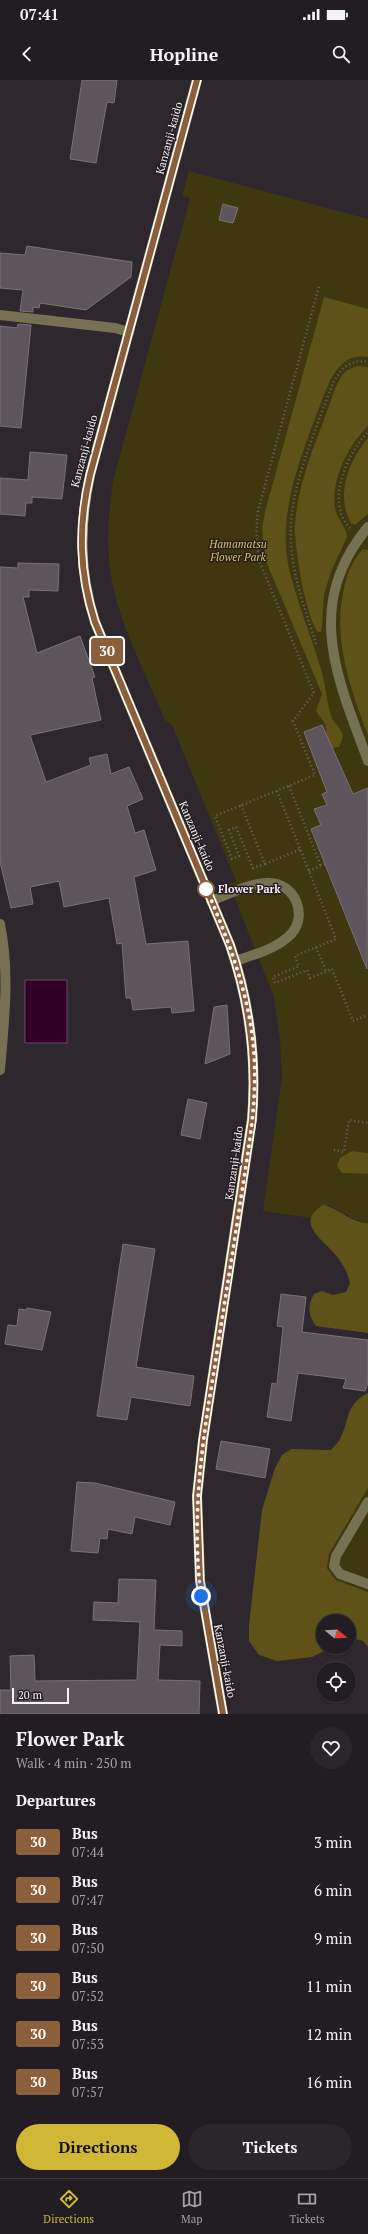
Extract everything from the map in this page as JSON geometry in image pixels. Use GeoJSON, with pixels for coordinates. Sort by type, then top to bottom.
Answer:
{"type":"FeatureCollection","features":[{"type":"Feature","properties":{"kind":"main road","name":"Kanzanji-kaido"},"geometry":{"type":"LineString","coordinates":[[197,80],[84,499],[81,549],[83,574],[95,622],[212,901],[235,961],[250,1018],[254,1056],[254,1093],[245,1170],[203,1440],[197,1512],[200,1581],[223,1714]]}},
{"type":"Feature","properties":{"kind":"street"},"geometry":{"type":"LineString","coordinates":[[0,315],[115,328],[129,332]]}},
{"type":"Feature","properties":{"kind":"street"},"geometry":{"type":"LineString","coordinates":[[368,526],[348,555],[339,575],[333,596],[331,633],[335,662],[349,709],[368,761]]}},
{"type":"Feature","properties":{"kind":"street"},"geometry":{"type":"LineString","coordinates":[[212,901],[246,887],[267,883],[285,887],[297,902],[298,921],[289,937],[270,949],[235,961]]}},
{"type":"Feature","properties":{"kind":"street"},"geometry":{"type":"LineString","coordinates":[[0,924],[5,960],[6,988],[0,1070]]}},
{"type":"Feature","properties":{"kind":"street"},"geometry":{"type":"LineString","coordinates":[[368,1502],[336,1556],[334,1566],[340,1574],[368,1584]]}},
{"type":"Feature","properties":{"kind":"path"},"geometry":{"type":"LineString","coordinates":[[300,849],[253,868],[236,827],[229,830],[239,856],[232,859],[215,816],[315,776],[293,721],[314,693],[260,563],[256,546],[256,528],[258,511],[319,286]]}},
{"type":"Feature","properties":{"kind":"path"},"geometry":{"type":"LineString","coordinates":[[318,650],[292,562],[290,525],[309,448],[337,376],[349,364],[357,361],[368,362]]}},
{"type":"Feature","properties":{"kind":"path"},"geometry":{"type":"LineString","coordinates":[[360,536],[348,525],[343,517],[339,498],[348,461],[355,448],[368,432]]}},
{"type":"Feature","properties":{"kind":"path"},"geometry":{"type":"LineString","coordinates":[[289,786],[320,866]]}},
{"type":"Feature","properties":{"kind":"path"},"geometry":{"type":"LineString","coordinates":[[277,791],[336,939],[295,956],[299,966],[273,977],[275,982],[307,970],[310,978],[332,969],[353,1021],[368,1015]]}},
{"type":"Feature","properties":{"kind":"path"},"geometry":{"type":"LineString","coordinates":[[241,805],[265,864]]}},
{"type":"Feature","properties":{"kind":"path"},"geometry":{"type":"LineString","coordinates":[[309,871],[325,864]]}},
{"type":"Feature","properties":{"kind":"path"},"geometry":{"type":"LineString","coordinates":[[316,947],[326,971]]}},
{"type":"Feature","properties":{"kind":"path"},"geometry":{"type":"LineString","coordinates":[[334,1150],[344,1152],[349,1120],[368,1123]]}},
{"type":"Feature","properties":{"kind":"green space","name":"Hamamatsu Flower Park"},"geometry":{"type":"Polygon","coordinates":[[[189,171],[368,219],[368,1153],[352,1151],[342,1173],[368,1174],[368,1223],[360,1222],[329,1206],[322,1206],[316,1210],[311,1218],[263,1211],[282,1077],[280,1040],[274,997],[229,884],[236,881],[172,725],[165,720],[133,646],[118,607],[113,588],[108,547],[108,525],[113,481],[190,198],[183,196],[189,171]]]}},
{"type":"Feature","properties":{"kind":"green space"},"geometry":{"type":"Polygon","coordinates":[[[368,1488],[368,1592],[336,1580],[327,1568],[329,1554],[368,1488]]]}},
{"type":"Feature","properties":{"kind":"shaded area"},"geometry":{"type":"Polygon","coordinates":[[[324,297],[368,309],[368,357],[358,357],[343,363],[329,384],[300,460],[289,501],[286,522],[286,543],[291,578],[322,673],[332,718],[343,735],[339,747],[331,748],[324,739],[326,734],[325,724],[316,711],[322,694],[266,561],[262,529],[265,512],[324,297]]]}},
{"type":"Feature","properties":{"kind":"shaded area"},"geometry":{"type":"Polygon","coordinates":[[[358,366],[368,367],[368,426],[354,443],[342,464],[338,475],[334,497],[335,508],[345,529],[347,537],[331,572],[324,594],[322,628],[321,632],[318,632],[309,612],[305,598],[296,549],[296,511],[303,480],[335,388],[347,370],[358,366]]]}},
{"type":"Feature","properties":{"kind":"shaded area"},"geometry":{"type":"Polygon","coordinates":[[[368,438],[368,514],[355,525],[351,523],[346,512],[344,490],[350,467],[361,447],[368,438]]]}},
{"type":"Feature","properties":{"kind":"shaded area"},"geometry":{"type":"Polygon","coordinates":[[[363,549],[368,550],[368,736],[344,661],[340,623],[341,604],[346,579],[354,561],[363,549]]]}},
{"type":"Feature","properties":{"kind":"shaded area"},"geometry":{"type":"Polygon","coordinates":[[[25,980],[67,980],[67,1043],[25,1043],[25,980]]]}},
{"type":"Feature","properties":{"kind":"shaded area"},"geometry":{"type":"Polygon","coordinates":[[[352,1151],[368,1153],[368,1174],[342,1173],[337,1166],[340,1158],[352,1151]]]}},
{"type":"Feature","properties":{"kind":"shaded area"},"geometry":{"type":"Polygon","coordinates":[[[323,1205],[356,1221],[368,1223],[368,1333],[316,1326],[311,1318],[309,1306],[314,1294],[322,1291],[333,1295],[346,1292],[350,1283],[342,1263],[313,1230],[311,1218],[315,1211],[323,1205]]]}},
{"type":"Feature","properties":{"kind":"shaded area"},"geometry":{"type":"Polygon","coordinates":[[[368,1393],[368,1488],[329,1554],[327,1568],[336,1580],[368,1592],[368,1647],[363,1641],[356,1639],[356,1614],[316,1614],[316,1654],[318,1654],[312,1657],[277,1661],[259,1655],[249,1641],[249,1625],[262,1510],[275,1468],[282,1455],[291,1449],[331,1450],[339,1441],[351,1408],[360,1398],[368,1393]]]}},
{"type":"Feature","properties":{"kind":"building"},"geometry":{"type":"Polygon","coordinates":[[[82,80],[117,80],[114,103],[107,102],[96,163],[70,159],[82,80]]]}},
{"type":"Feature","properties":{"kind":"building"},"geometry":{"type":"Polygon","coordinates":[[[223,204],[238,208],[233,223],[219,220],[223,204]]]}},
{"type":"Feature","properties":{"kind":"building"},"geometry":{"type":"Polygon","coordinates":[[[27,246],[132,262],[131,277],[86,310],[40,303],[39,308],[33,307],[33,312],[20,311],[23,290],[0,288],[0,253],[25,255],[27,246]]]}},
{"type":"Feature","properties":{"kind":"building"},"geometry":{"type":"Polygon","coordinates":[[[18,324],[31,325],[21,428],[0,426],[0,326],[17,328],[18,324]]]}},
{"type":"Feature","properties":{"kind":"building"},"geometry":{"type":"Polygon","coordinates":[[[30,452],[67,455],[62,499],[32,497],[32,503],[26,503],[25,516],[0,514],[0,478],[28,480],[30,452]]]}},
{"type":"Feature","properties":{"kind":"building"},"geometry":{"type":"Polygon","coordinates":[[[18,563],[59,564],[58,591],[29,590],[29,597],[23,597],[37,653],[80,636],[95,677],[92,678],[101,720],[30,735],[46,782],[91,765],[89,758],[107,754],[111,774],[129,767],[143,799],[127,806],[135,833],[144,830],[156,870],[134,877],[146,944],[188,941],[194,1011],[172,1013],[171,1007],[133,1010],[131,998],[126,998],[122,943],[117,944],[109,898],[64,907],[59,881],[30,887],[33,904],[11,908],[0,862],[0,567],[18,568],[18,563]]]}},
{"type":"Feature","properties":{"kind":"building"},"geometry":{"type":"Polygon","coordinates":[[[322,725],[353,794],[368,788],[367,969],[311,829],[321,825],[314,809],[327,805],[322,794],[327,792],[304,732],[322,725]]]}},
{"type":"Feature","properties":{"kind":"building"},"geometry":{"type":"Polygon","coordinates":[[[227,1005],[230,1054],[205,1064],[214,1007],[227,1005]]]}},
{"type":"Feature","properties":{"kind":"building"},"geometry":{"type":"Polygon","coordinates":[[[188,1099],[207,1103],[200,1139],[181,1135],[188,1099]]]}},
{"type":"Feature","properties":{"kind":"building"},"geometry":{"type":"Polygon","coordinates":[[[123,1244],[155,1249],[136,1367],[194,1376],[190,1406],[131,1397],[127,1420],[97,1416],[123,1244]]]}},
{"type":"Feature","properties":{"kind":"building"},"geometry":{"type":"Polygon","coordinates":[[[281,1294],[306,1297],[302,1332],[368,1340],[368,1383],[365,1391],[343,1388],[346,1379],[298,1373],[291,1421],[267,1417],[272,1383],[277,1384],[283,1327],[277,1326],[281,1294]]]}},
{"type":"Feature","properties":{"kind":"building"},"geometry":{"type":"Polygon","coordinates":[[[27,1308],[51,1312],[42,1350],[5,1344],[8,1325],[17,1326],[19,1309],[26,1310],[27,1308]]]}},
{"type":"Feature","properties":{"kind":"building"},"geometry":{"type":"Polygon","coordinates":[[[221,1441],[270,1449],[265,1478],[216,1469],[221,1441]]]}},
{"type":"Feature","properties":{"kind":"building"},"geometry":{"type":"Polygon","coordinates":[[[77,1482],[95,1483],[175,1502],[170,1525],[135,1517],[132,1534],[108,1529],[107,1539],[100,1538],[98,1553],[71,1551],[77,1482]]]}},
{"type":"Feature","properties":{"kind":"building"},"geometry":{"type":"Polygon","coordinates":[[[119,1579],[156,1580],[154,1630],[182,1631],[182,1646],[160,1645],[158,1680],[200,1681],[199,1714],[0,1714],[0,1690],[11,1690],[10,1656],[34,1655],[35,1681],[137,1680],[140,1622],[93,1620],[94,1602],[118,1603],[119,1579]]]}},
{"type":"Feature","properties":{"kind":"bus line","name":"30"},"geometry":{"type":"LineString","coordinates":[[197,80],[84,499],[81,524],[81,549],[83,574],[95,622],[230,945],[245,993],[250,1018],[255,1068],[252,1120],[203,1440],[197,1496],[197,1553],[203,1610],[223,1714]]}},
{"type":"Feature","properties":{"kind":"place","name":"Flower Park"},"geometry":{"type":"Point","coordinates":[206,889]}},
{"type":"Feature","properties":{"kind":"route"},"geometry":{"type":"LineString","coordinates":[[201,1596],[197,1553],[197,1496],[199,1468],[245,1170],[252,1120],[255,1068],[250,1018],[245,993],[230,945],[206,887],[206,889]]}}]}
